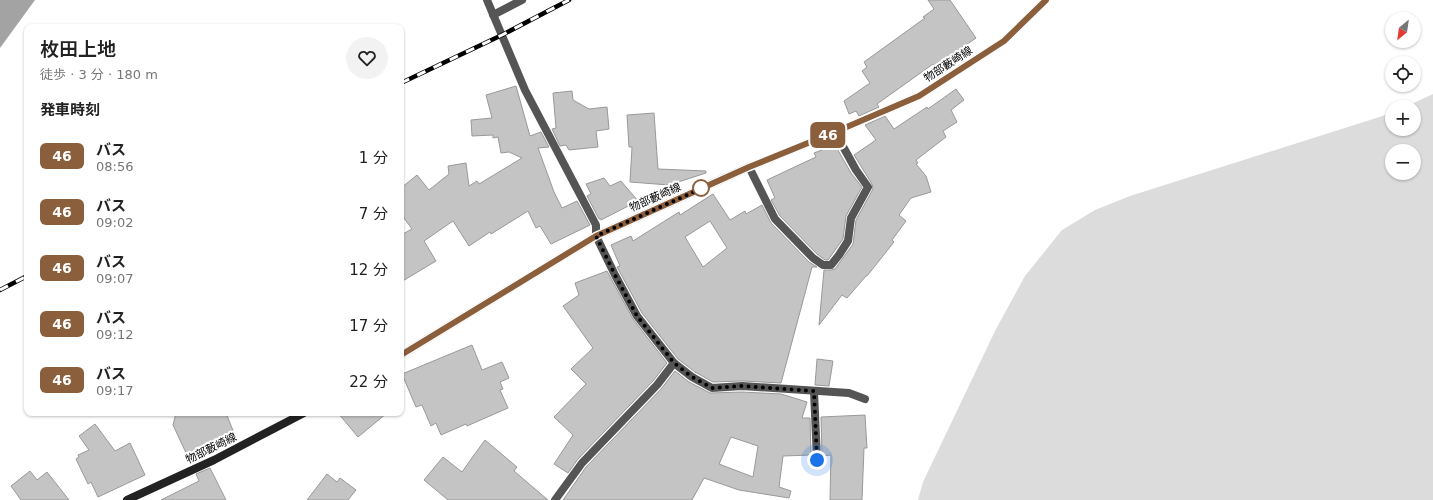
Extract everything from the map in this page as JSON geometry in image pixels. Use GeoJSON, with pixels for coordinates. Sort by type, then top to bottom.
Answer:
{"type":"FeatureCollection","features":[{"type":"Feature","properties":{"kind":"main road","name":"物部藪崎線"},"geometry":{"type":"LineString","coordinates":[[404,353],[596,236],[749,167],[919,96],[1004,41],[1046,0]]}},
{"type":"Feature","properties":{"kind":"main road","name":"物部藪崎線"},"geometry":{"type":"LineString","coordinates":[[126,500],[214,460],[298,416]]}},
{"type":"Feature","properties":{"kind":"street"},"geometry":{"type":"LineString","coordinates":[[487,0],[525,90],[596,225],[596,236],[615,275],[637,316],[674,363],[692,377],[712,388],[742,386],[850,393],[865,399]]}},
{"type":"Feature","properties":{"kind":"street"},"geometry":{"type":"LineString","coordinates":[[493,15],[522,0]]}},
{"type":"Feature","properties":{"kind":"street"},"geometry":{"type":"LineString","coordinates":[[749,167],[776,219],[813,258],[823,265],[831,265],[848,240],[851,218],[868,188],[856,170],[835,132]]}},
{"type":"Feature","properties":{"kind":"street"},"geometry":{"type":"LineString","coordinates":[[555,500],[582,463],[657,385],[674,363]]}},
{"type":"Feature","properties":{"kind":"street"},"geometry":{"type":"LineString","coordinates":[[814,391],[817,460]]}},
{"type":"Feature","properties":{"kind":"shaded area"},"geometry":{"type":"Polygon","coordinates":[[[0,0],[35,0],[0,48],[0,0]]]}},
{"type":"Feature","properties":{"kind":"shaded area"},"geometry":{"type":"Polygon","coordinates":[[[1433,94],[1433,500],[918,500],[923,482],[995,331],[1025,276],[1062,230],[1095,210],[1130,196],[1385,115],[1385,136],[1421,136],[1420,100],[1433,94]]]}},
{"type":"Feature","properties":{"kind":"building"},"geometry":{"type":"Polygon","coordinates":[[[928,0],[950,0],[976,38],[935,66],[933,64],[877,104],[879,107],[859,116],[856,111],[849,114],[844,101],[870,83],[862,71],[867,67],[864,62],[925,18],[923,17],[934,9],[928,0]]]}},
{"type":"Feature","properties":{"kind":"building"},"geometry":{"type":"Polygon","coordinates":[[[516,86],[530,136],[541,132],[549,147],[538,148],[554,192],[562,208],[577,201],[590,225],[551,244],[540,226],[536,228],[528,211],[491,234],[490,232],[469,246],[453,221],[424,241],[436,261],[404,280],[404,233],[412,229],[404,218],[404,186],[417,175],[429,190],[449,174],[448,166],[466,163],[469,186],[477,181],[479,184],[522,158],[509,152],[501,153],[498,137],[493,138],[493,135],[472,136],[471,120],[492,118],[486,95],[516,86]]]}},
{"type":"Feature","properties":{"kind":"building"},"geometry":{"type":"Polygon","coordinates":[[[956,89],[964,100],[951,110],[957,122],[943,131],[946,137],[916,160],[918,163],[916,164],[926,176],[931,192],[911,198],[899,215],[906,221],[892,240],[894,242],[847,298],[842,295],[819,325],[824,270],[835,269],[853,244],[856,220],[873,189],[872,184],[854,155],[876,140],[865,125],[885,116],[894,129],[927,107],[928,109],[956,89]]]}},
{"type":"Feature","properties":{"kind":"building"},"geometry":{"type":"Polygon","coordinates":[[[572,91],[573,100],[589,109],[607,107],[609,129],[596,131],[598,147],[569,150],[566,145],[560,146],[552,129],[556,128],[553,93],[572,91]]]}},
{"type":"Feature","properties":{"kind":"building"},"geometry":{"type":"Polygon","coordinates":[[[654,113],[658,169],[706,171],[706,173],[669,185],[630,182],[632,147],[629,147],[627,115],[654,113]]]}},
{"type":"Feature","properties":{"kind":"building"},"geometry":{"type":"Polygon","coordinates":[[[835,145],[851,173],[862,187],[846,216],[843,239],[828,260],[825,260],[817,254],[780,216],[771,200],[775,198],[767,180],[816,157],[814,153],[835,145]]]}},
{"type":"Feature","properties":{"kind":"building"},"geometry":{"type":"Polygon","coordinates":[[[604,178],[610,186],[621,181],[638,201],[601,220],[599,219],[587,196],[591,194],[586,184],[604,178]]]}},
{"type":"Feature","properties":{"kind":"building"},"geometry":{"type":"Polygon","coordinates":[[[713,194],[730,220],[745,211],[746,214],[762,205],[771,223],[809,262],[817,267],[812,267],[781,383],[742,381],[713,382],[695,372],[678,359],[642,313],[617,267],[620,266],[611,245],[631,236],[633,241],[679,212],[680,215],[713,194]],[[710,221],[685,237],[703,267],[727,248],[710,221]]]}},
{"type":"Feature","properties":{"kind":"building"},"geometry":{"type":"Polygon","coordinates":[[[607,271],[633,319],[667,363],[653,381],[578,459],[568,473],[554,464],[573,435],[554,417],[586,384],[571,369],[593,348],[563,306],[579,295],[575,283],[607,271]]]}},
{"type":"Feature","properties":{"kind":"building"},"geometry":{"type":"Polygon","coordinates":[[[472,345],[482,370],[502,362],[509,378],[500,382],[503,389],[500,390],[508,408],[467,426],[466,424],[441,435],[436,423],[431,426],[422,405],[416,407],[404,379],[404,373],[472,345]]]}},
{"type":"Feature","properties":{"kind":"building"},"geometry":{"type":"Polygon","coordinates":[[[817,359],[833,361],[829,386],[815,385],[817,359]]]}},
{"type":"Feature","properties":{"kind":"building"},"geometry":{"type":"Polygon","coordinates":[[[675,371],[689,382],[710,393],[742,392],[781,394],[807,402],[802,418],[810,418],[811,455],[783,456],[779,487],[791,491],[789,498],[739,490],[704,478],[692,500],[563,500],[586,467],[661,389],[675,371]],[[731,437],[719,464],[753,477],[758,446],[731,437]]]}},
{"type":"Feature","properties":{"kind":"building"},"geometry":{"type":"Polygon","coordinates":[[[865,415],[867,448],[864,448],[862,500],[830,500],[831,455],[822,456],[821,417],[865,415]]]}},
{"type":"Feature","properties":{"kind":"building"},"geometry":{"type":"Polygon","coordinates":[[[175,416],[227,416],[234,433],[187,455],[173,425],[175,416]]]}},
{"type":"Feature","properties":{"kind":"building"},"geometry":{"type":"Polygon","coordinates":[[[340,416],[383,416],[358,437],[340,416]]]}},
{"type":"Feature","properties":{"kind":"building"},"geometry":{"type":"Polygon","coordinates":[[[95,424],[115,451],[130,443],[145,475],[98,497],[91,482],[88,484],[76,459],[79,457],[78,455],[89,450],[79,436],[95,424]]]}},
{"type":"Feature","properties":{"kind":"building"},"geometry":{"type":"Polygon","coordinates":[[[485,440],[517,467],[514,471],[548,500],[448,500],[424,480],[443,457],[462,472],[485,440]]]}},
{"type":"Feature","properties":{"kind":"building"},"geometry":{"type":"Polygon","coordinates":[[[210,468],[226,500],[161,500],[199,481],[196,474],[210,468]]]}},
{"type":"Feature","properties":{"kind":"building"},"geometry":{"type":"Polygon","coordinates":[[[30,471],[37,480],[47,472],[69,500],[21,500],[11,486],[30,471]]]}},
{"type":"Feature","properties":{"kind":"building"},"geometry":{"type":"Polygon","coordinates":[[[327,474],[337,482],[340,478],[356,490],[348,500],[307,500],[327,474]]]}},
{"type":"Feature","properties":{"kind":"railway"},"geometry":{"type":"LineString","coordinates":[[404,82],[502,35],[569,0]]}},
{"type":"Feature","properties":{"kind":"railway"},"geometry":{"type":"LineString","coordinates":[[0,290],[24,278]]}},
{"type":"Feature","properties":{"kind":"bus line","name":"46"},"geometry":{"type":"LineString","coordinates":[[404,353],[596,236],[749,167],[919,96],[1004,41],[1031,17],[1046,0]]}},
{"type":"Feature","properties":{"kind":"route"},"geometry":{"type":"LineString","coordinates":[[701,188],[707,186],[596,236],[637,316],[674,363],[692,377],[712,388],[742,386],[814,391],[817,460]]}}]}
